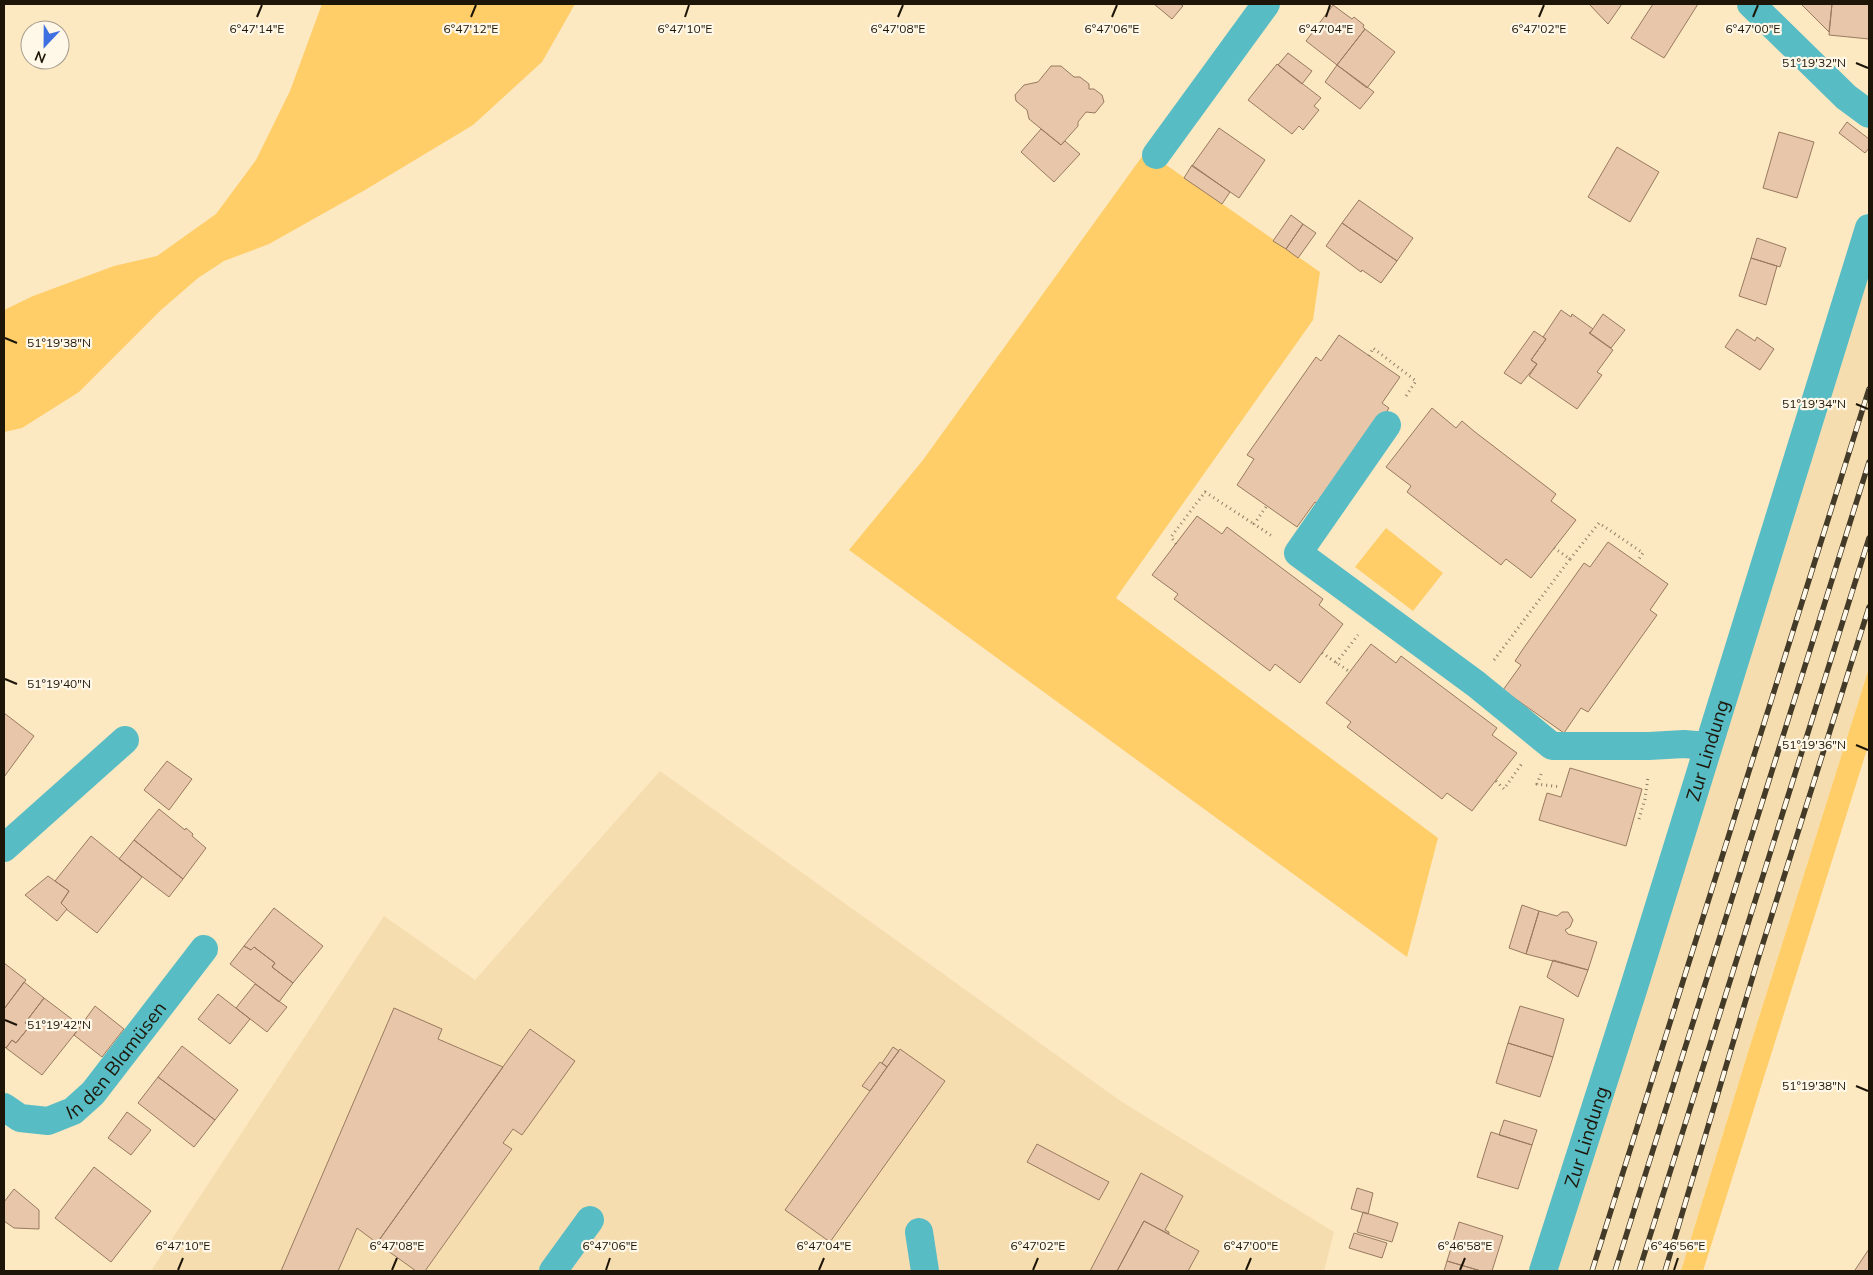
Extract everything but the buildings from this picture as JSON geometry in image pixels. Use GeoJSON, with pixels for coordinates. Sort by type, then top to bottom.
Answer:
{"type":"FeatureCollection","features":[{"type":"Feature","properties":{"kind":"street"},"geometry":{"type":"LineString","coordinates":[[1156,155],[1266,4]]}},
{"type":"Feature","properties":{"kind":"street"},"geometry":{"type":"LineString","coordinates":[[1751,4],[1846,97],[1869,114]]}},
{"type":"Feature","properties":{"kind":"street","name":"Zur Lindung"},"geometry":{"type":"LineString","coordinates":[[1543,1271],[1636,981],[1707,746],[1869,228]]}},
{"type":"Feature","properties":{"kind":"street"},"geometry":{"type":"LineString","coordinates":[[1387,425],[1298,553],[1476,684],[1552,746],[1684,744],[1707,746]]}},
{"type":"Feature","properties":{"kind":"street"},"geometry":{"type":"LineString","coordinates":[[4,848],[125,740]]}},
{"type":"Feature","properties":{"kind":"street","name":"In den Blamüsen"},"geometry":{"type":"LineString","coordinates":[[4,1107],[20,1118],[48,1120],[73,1111],[93,1093],[204,949]]}},
{"type":"Feature","properties":{"kind":"street"},"geometry":{"type":"LineString","coordinates":[[553,1271],[590,1220]]}},
{"type":"Feature","properties":{"kind":"street"},"geometry":{"type":"LineString","coordinates":[[919,1232],[925,1271]]}},
{"type":"Feature","properties":{"kind":"path"},"geometry":{"type":"LineString","coordinates":[[1369,356],[1373,348],[1416,381],[1387,425]]}},
{"type":"Feature","properties":{"kind":"path"},"geometry":{"type":"LineString","coordinates":[[1176,544],[1171,537],[1205,492],[1254,524]]}},
{"type":"Feature","properties":{"kind":"path"},"geometry":{"type":"LineString","coordinates":[[1476,684],[1599,522],[1643,553],[1636,562]]}},
{"type":"Feature","properties":{"kind":"path"},"geometry":{"type":"LineString","coordinates":[[1554,548],[1570,559]]}},
{"type":"Feature","properties":{"kind":"path"},"geometry":{"type":"LineString","coordinates":[[1322,653],[1350,672]]}},
{"type":"Feature","properties":{"kind":"path"},"geometry":{"type":"LineString","coordinates":[[1496,781],[1504,789],[1541,737]]}},
{"type":"Feature","properties":{"kind":"path"},"geometry":{"type":"LineString","coordinates":[[1639,819],[1648,787],[1649,746]]}},
{"type":"Feature","properties":{"kind":"shaded area"},"geometry":{"type":"Polygon","coordinates":[[[322,4],[575,4],[542,62],[473,125],[365,190],[269,244],[224,261],[198,278],[161,310],[79,392],[22,428],[4,432],[4,310],[33,296],[114,266],[157,256],[216,214],[256,160],[290,91],[322,4]]]}},
{"type":"Feature","properties":{"kind":"shaded area"},"geometry":{"type":"Polygon","coordinates":[[[1146,151],[1320,272],[1313,320],[1116,598],[1438,838],[1407,957],[849,550],[923,460],[1146,151]]]}},
{"type":"Feature","properties":{"kind":"shaded area"},"geometry":{"type":"Polygon","coordinates":[[[1869,273],[1869,668],[1681,1271],[1556,1271],[1869,273]]]}},
{"type":"Feature","properties":{"kind":"shaded area"},"geometry":{"type":"Polygon","coordinates":[[[1386,528],[1443,573],[1413,611],[1355,567],[1386,528]]]}},
{"type":"Feature","properties":{"kind":"shaded area"},"geometry":{"type":"Polygon","coordinates":[[[1869,668],[1869,743],[1703,1271],[1681,1271],[1749,1049],[1869,668]]]}},
{"type":"Feature","properties":{"kind":"shaded area"},"geometry":{"type":"Polygon","coordinates":[[[660,771],[1122,1102],[1334,1232],[1324,1271],[151,1271],[384,916],[475,980],[660,771]]]}},
{"type":"Feature","properties":{"kind":"railway"},"geometry":{"type":"LineString","coordinates":[[1592,1271],[1869,389]]}},
{"type":"Feature","properties":{"kind":"railway"},"geometry":{"type":"LineString","coordinates":[[1615,1271],[1869,462]]}},
{"type":"Feature","properties":{"kind":"railway"},"geometry":{"type":"LineString","coordinates":[[1639,1271],[1869,538]]}},
{"type":"Feature","properties":{"kind":"railway"},"geometry":{"type":"LineString","coordinates":[[1665,1271],[1758,959],[1869,607]]}}]}
